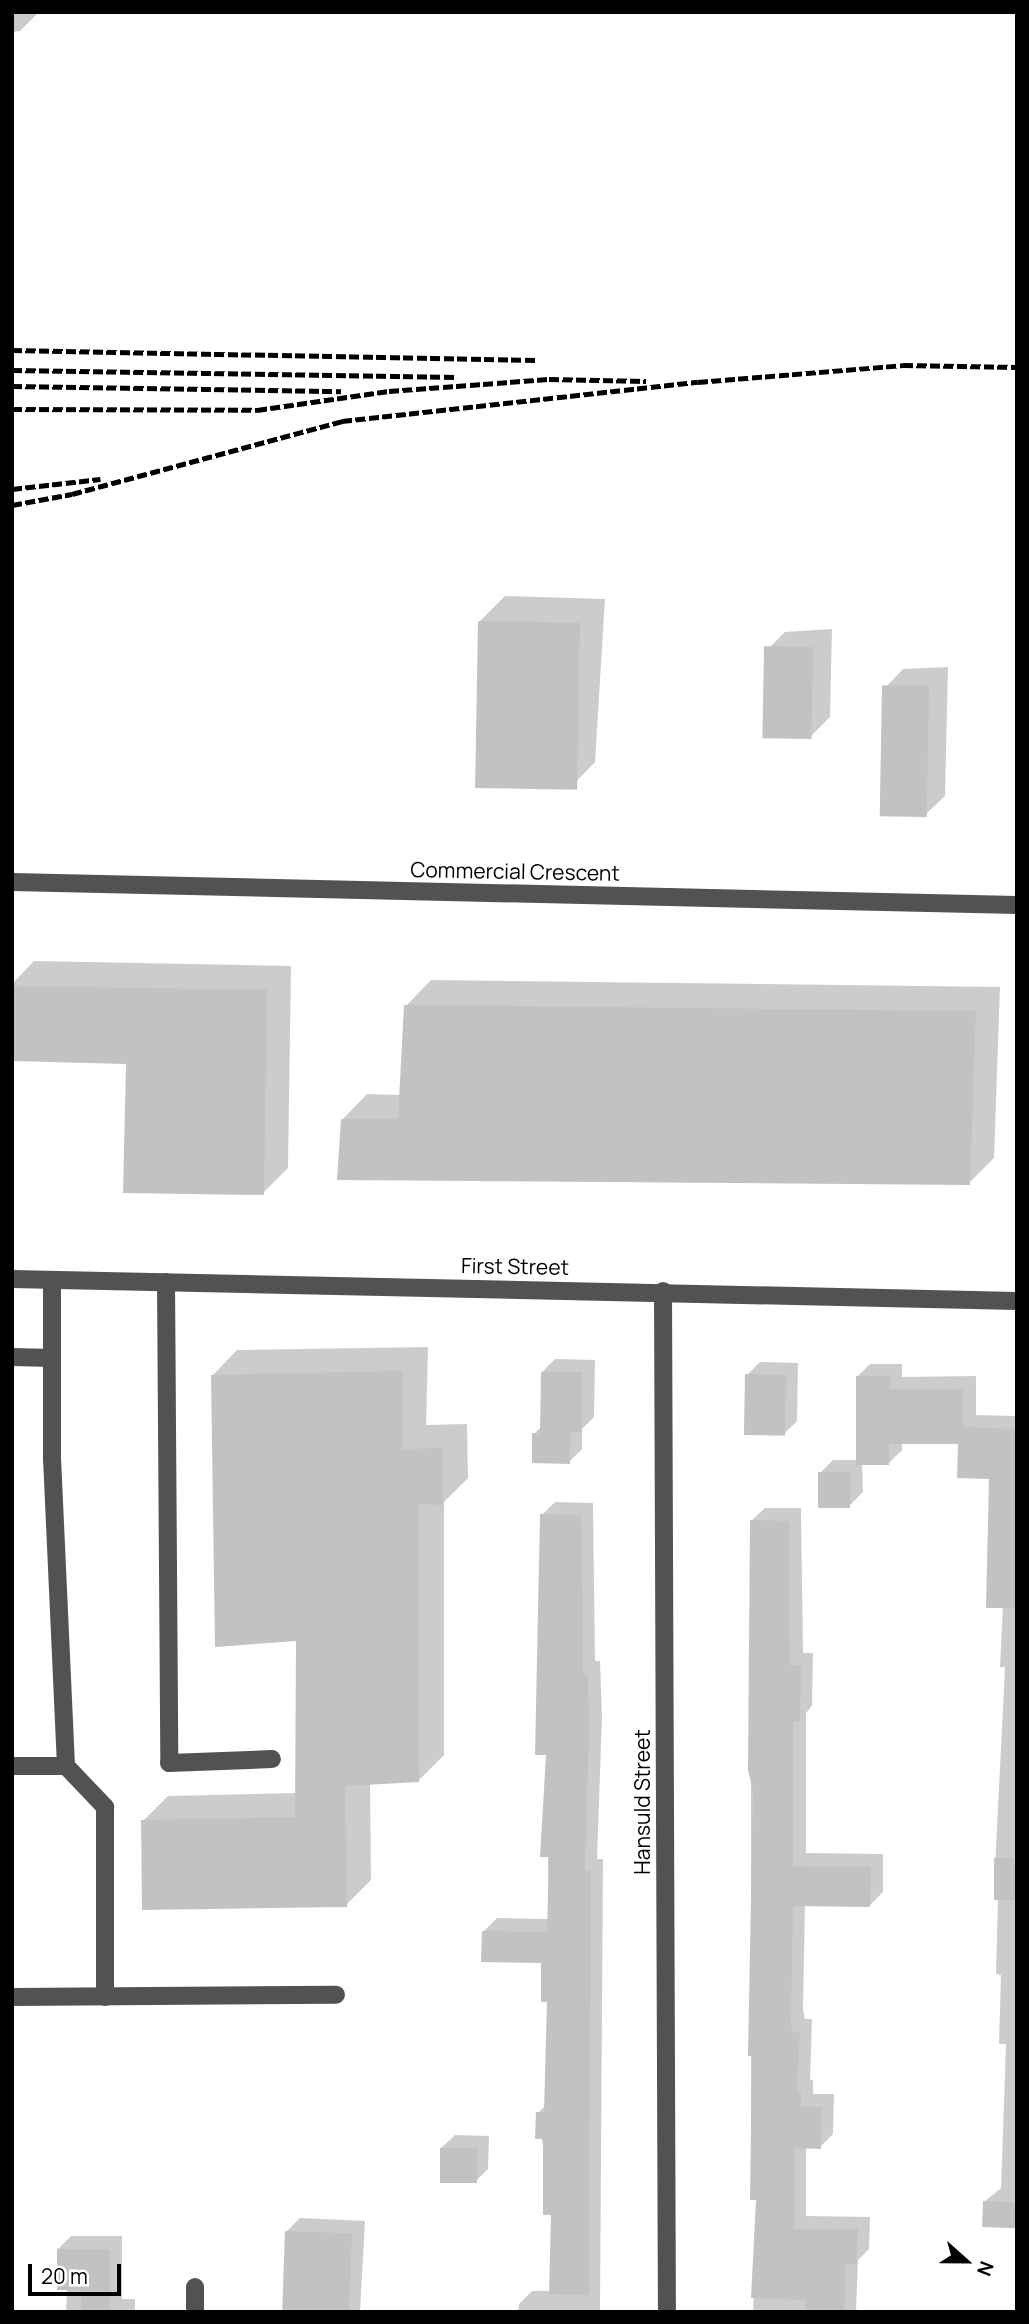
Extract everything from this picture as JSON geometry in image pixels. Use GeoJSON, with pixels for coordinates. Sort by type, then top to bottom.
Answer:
{"type":"FeatureCollection","features":[{"type":"Feature","properties":{"kind":"street","name":"Commercial Crescent"},"geometry":{"type":"LineString","coordinates":[[12,882],[1017,905]]}},
{"type":"Feature","properties":{"kind":"street","name":"First Street"},"geometry":{"type":"LineString","coordinates":[[12,1279],[1017,1301]]}},
{"type":"Feature","properties":{"kind":"street"},"geometry":{"type":"LineString","coordinates":[[52,1280],[65,1766],[104,1807],[105,1997]]}},
{"type":"Feature","properties":{"kind":"street"},"geometry":{"type":"LineString","coordinates":[[166,1282],[169,1763],[272,1759]]}},
{"type":"Feature","properties":{"kind":"street","name":"Hansuld Street"},"geometry":{"type":"LineString","coordinates":[[663,1292],[667,2312]]}},
{"type":"Feature","properties":{"kind":"street"},"geometry":{"type":"LineString","coordinates":[[12,1357],[52,1358]]}},
{"type":"Feature","properties":{"kind":"street"},"geometry":{"type":"LineString","coordinates":[[12,1766],[65,1766]]}},
{"type":"Feature","properties":{"kind":"street"},"geometry":{"type":"LineString","coordinates":[[12,1997],[336,1995]]}},
{"type":"Feature","properties":{"kind":"street"},"geometry":{"type":"LineString","coordinates":[[195,2287],[195,2312]]}},
{"type":"Feature","properties":{"kind":"building"},"geometry":{"type":"Polygon","coordinates":[[[478,621],[580,623],[577,790],[475,788],[478,621]]]}},
{"type":"Feature","properties":{"kind":"building"},"geometry":{"type":"Polygon","coordinates":[[[764,646],[813,647],[811,739],[762,738],[764,646]]]}},
{"type":"Feature","properties":{"kind":"building"},"geometry":{"type":"Polygon","coordinates":[[[882,685],[929,686],[927,817],[880,816],[882,685]]]}},
{"type":"Feature","properties":{"kind":"building"},"geometry":{"type":"Polygon","coordinates":[[[12,986],[267,990],[264,1195],[123,1193],[126,1064],[12,1061],[12,986]]]}},
{"type":"Feature","properties":{"kind":"building"},"geometry":{"type":"Polygon","coordinates":[[[404,1005],[976,1011],[970,1185],[337,1180],[341,1119],[398,1119],[404,1005]]]}},
{"type":"Feature","properties":{"kind":"building"},"geometry":{"type":"Polygon","coordinates":[[[403,1371],[402,1449],[443,1448],[443,1505],[419,1504],[419,1782],[345,1786],[347,1907],[142,1910],[141,1820],[295,1817],[296,1641],[215,1647],[211,1375],[403,1371]]]}},
{"type":"Feature","properties":{"kind":"building"},"geometry":{"type":"Polygon","coordinates":[[[541,1372],[582,1372],[582,1432],[570,1432],[570,1464],[532,1463],[532,1433],[540,1434],[541,1372]]]}},
{"type":"Feature","properties":{"kind":"building"},"geometry":{"type":"Polygon","coordinates":[[[745,1374],[786,1375],[785,1436],[744,1435],[745,1374]]]}},
{"type":"Feature","properties":{"kind":"building"},"geometry":{"type":"Polygon","coordinates":[[[856,1376],[890,1376],[890,1389],[963,1389],[963,1427],[1017,1429],[1017,1608],[986,1608],[989,1479],[957,1478],[958,1444],[889,1444],[889,1465],[856,1465],[856,1376]]]}},
{"type":"Feature","properties":{"kind":"building"},"geometry":{"type":"Polygon","coordinates":[[[818,1472],[850,1472],[850,1508],[818,1508],[818,1472]]]}},
{"type":"Feature","properties":{"kind":"building"},"geometry":{"type":"Polygon","coordinates":[[[540,1514],[581,1515],[583,1673],[588,1674],[589,1731],[585,1871],[591,1871],[589,2295],[549,2294],[551,2215],[543,2215],[543,2139],[535,2139],[536,2112],[544,2112],[547,2002],[541,2002],[541,1963],[481,1962],[482,1931],[547,1932],[549,1857],[540,1857],[546,1755],[535,1755],[540,1514]]]}},
{"type":"Feature","properties":{"kind":"building"},"geometry":{"type":"Polygon","coordinates":[[[750,1520],[789,1521],[790,1665],[801,1665],[800,1721],[793,1721],[793,1866],[871,1867],[870,1907],[793,1906],[791,2023],[792,2031],[800,2032],[797,2092],[801,2092],[801,2107],[822,2107],[821,2149],[794,2148],[794,2229],[858,2229],[856,2264],[846,2264],[844,2312],[805,2312],[805,2300],[751,2298],[756,2200],[750,2200],[752,2056],[748,2056],[753,1791],[748,1770],[750,1520]]]}},
{"type":"Feature","properties":{"kind":"building"},"geometry":{"type":"Polygon","coordinates":[[[994,1858],[1017,1858],[1017,1900],[994,1900],[994,1858]]]}},
{"type":"Feature","properties":{"kind":"building"},"geometry":{"type":"Polygon","coordinates":[[[440,2148],[477,2148],[477,2183],[440,2183],[440,2148]]]}},
{"type":"Feature","properties":{"kind":"building"},"geometry":{"type":"Polygon","coordinates":[[[983,2201],[1017,2202],[1016,2228],[982,2227],[983,2201]]]}},
{"type":"Feature","properties":{"kind":"building"},"geometry":{"type":"Polygon","coordinates":[[[285,2231],[352,2233],[349,2312],[282,2312],[285,2231]]]}},
{"type":"Feature","properties":{"kind":"building"},"geometry":{"type":"Polygon","coordinates":[[[57,2249],[110,2249],[110,2312],[81,2312],[82,2290],[57,2290],[57,2249]]]}},
{"type":"Feature","properties":{"kind":"railway"},"geometry":{"type":"LineString","coordinates":[[12,350],[536,360]]}},
{"type":"Feature","properties":{"kind":"railway"},"geometry":{"type":"LineString","coordinates":[[12,505],[72,494],[342,421],[698,382],[903,365],[1017,367]]}},
{"type":"Feature","properties":{"kind":"railway"},"geometry":{"type":"LineString","coordinates":[[12,370],[457,377]]}},
{"type":"Feature","properties":{"kind":"railway"},"geometry":{"type":"LineString","coordinates":[[12,409],[257,410],[389,391],[549,379],[646,381]]}},
{"type":"Feature","properties":{"kind":"railway"},"geometry":{"type":"LineString","coordinates":[[12,386],[341,391]]}},
{"type":"Feature","properties":{"kind":"railway"},"geometry":{"type":"LineString","coordinates":[[12,489],[100,479]]}}]}
